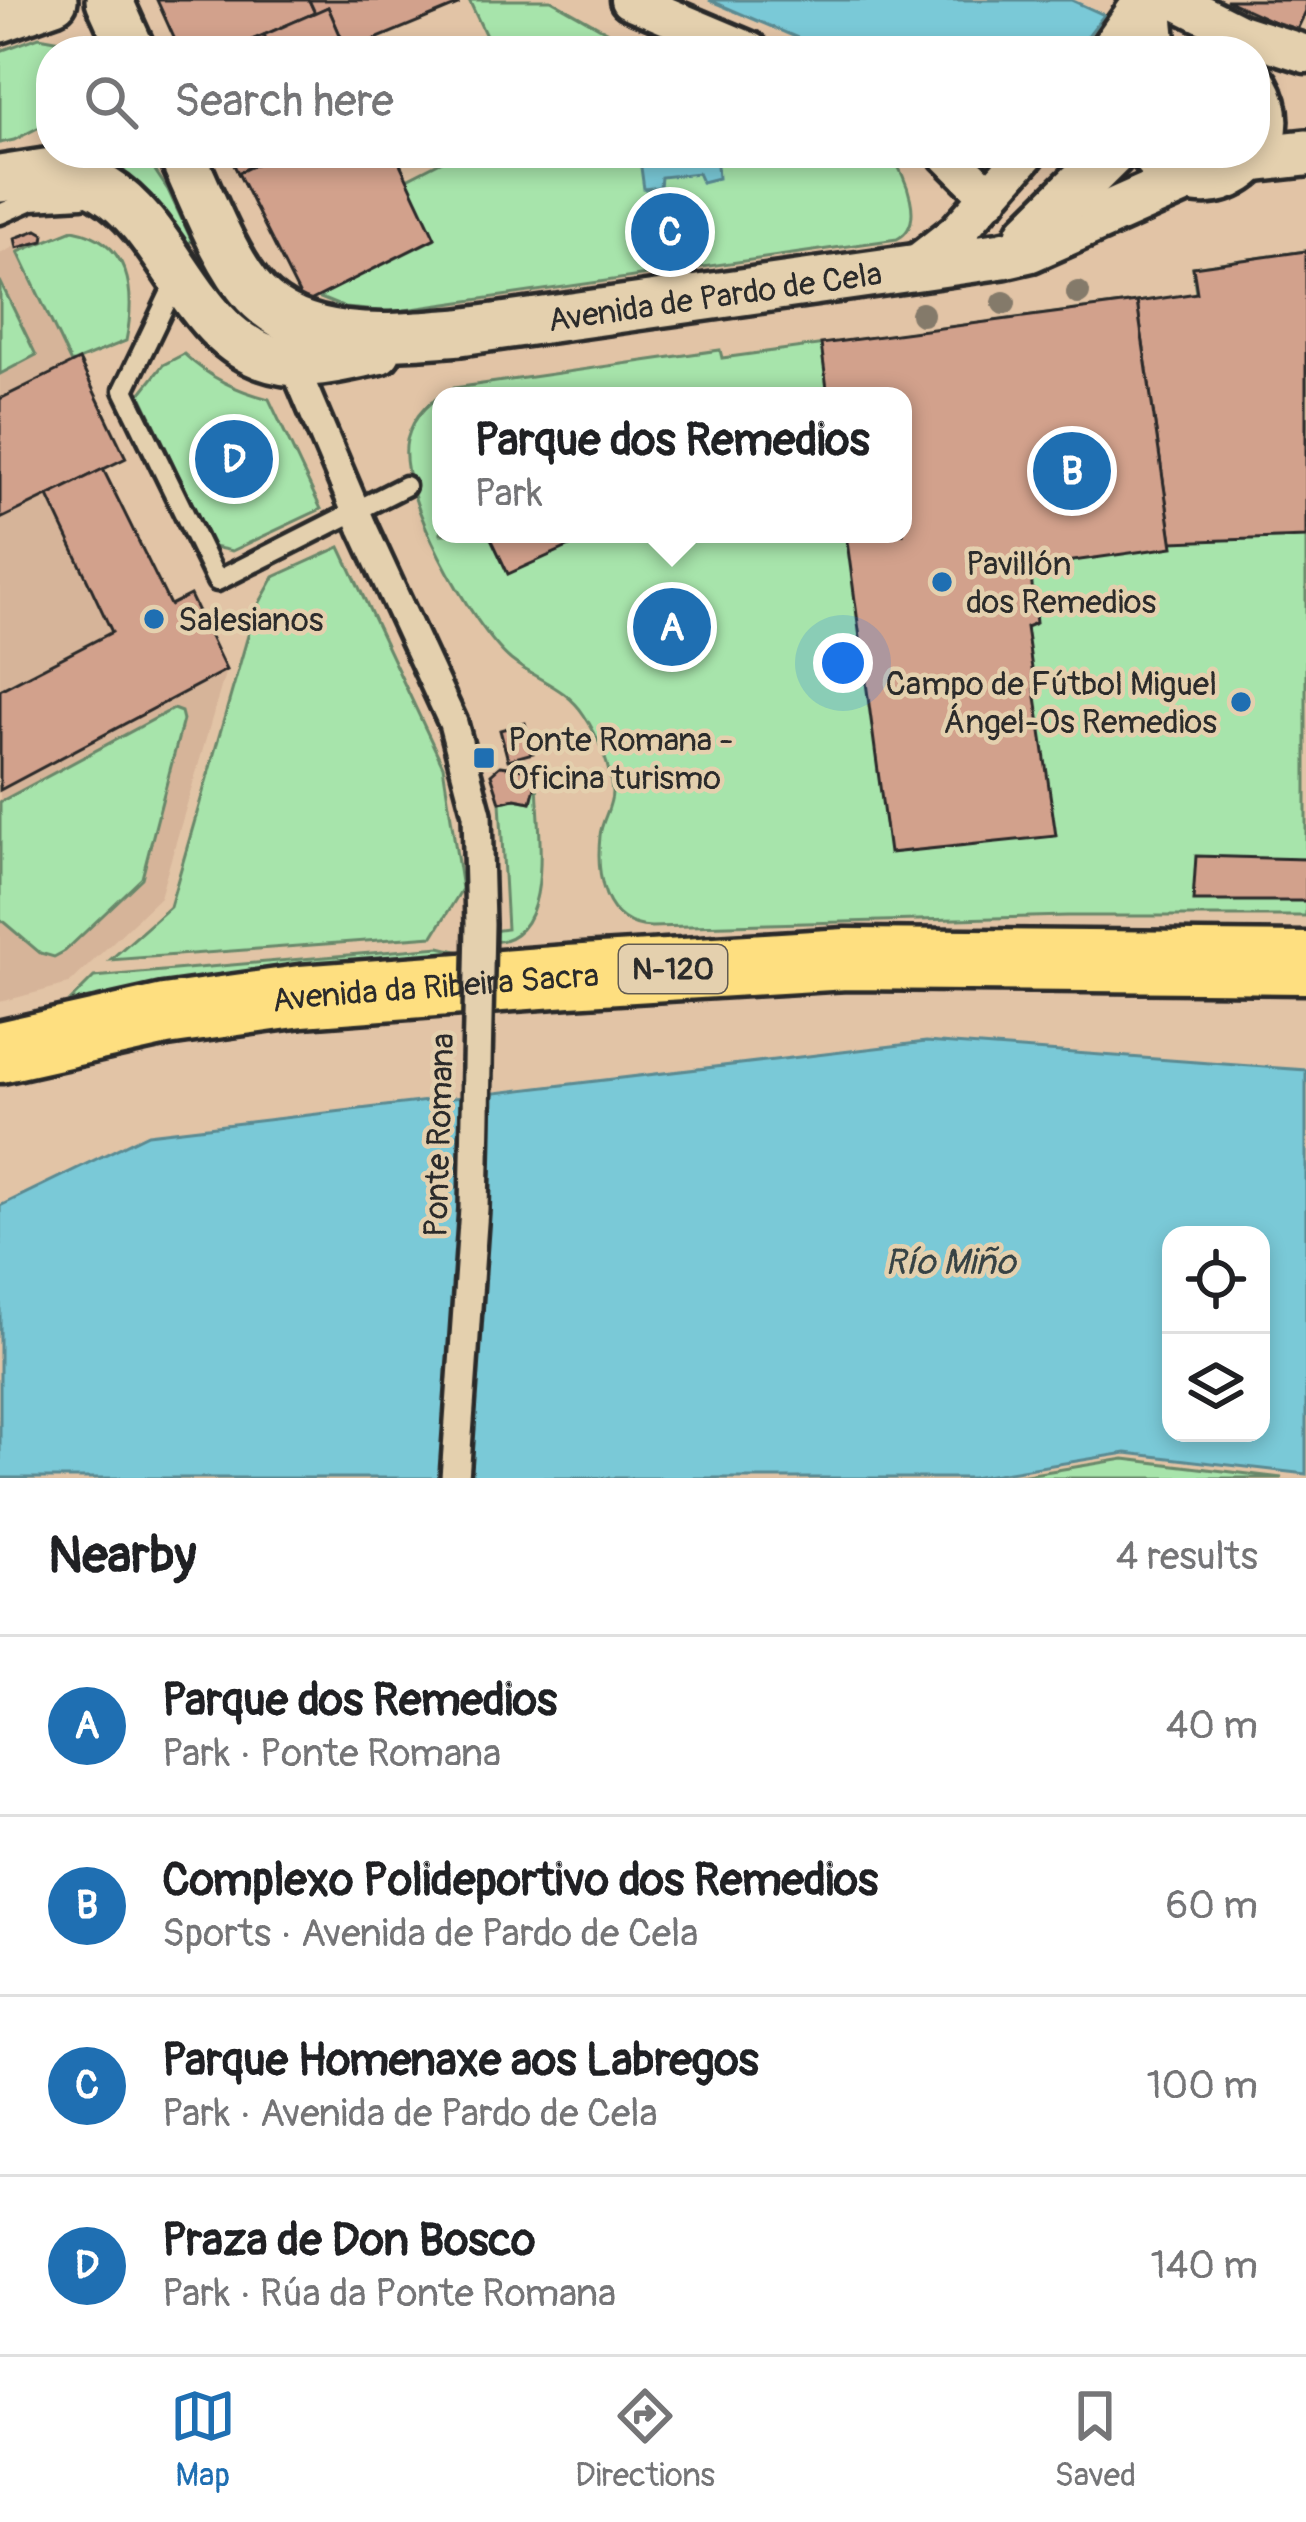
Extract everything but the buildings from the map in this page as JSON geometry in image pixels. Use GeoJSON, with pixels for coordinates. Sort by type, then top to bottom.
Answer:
{"type":"FeatureCollection","features":[{"type":"Feature","properties":{"kind":"highway","name":"Avenida da Ribeira Sacra"},"geometry":{"type":"LineString","coordinates":[[0,1052],[165,1015],[302,996],[587,975],[846,959],[1306,963]]}},
{"type":"Feature","properties":{"kind":"street"},"geometry":{"type":"LineString","coordinates":[[629,0],[714,36]]}},
{"type":"Feature","properties":{"kind":"street"},"geometry":{"type":"LineString","coordinates":[[1118,36],[1143,0]]}},
{"type":"Feature","properties":{"kind":"street"},"geometry":{"type":"LineString","coordinates":[[1153,0],[1157,36]]}},
{"type":"Feature","properties":{"kind":"street"},"geometry":{"type":"LineString","coordinates":[[1174,0],[1216,36]]}},
{"type":"Feature","properties":{"kind":"street"},"geometry":{"type":"LineString","coordinates":[[0,19],[51,1]]}},
{"type":"Feature","properties":{"kind":"street"},"geometry":{"type":"LineString","coordinates":[[0,29],[51,1]]}},
{"type":"Feature","properties":{"kind":"street"},"geometry":{"type":"LineString","coordinates":[[107,1],[124,36]]}},
{"type":"Feature","properties":{"kind":"street"},"geometry":{"type":"LineString","coordinates":[[1270,62],[1306,54]]}},
{"type":"Feature","properties":{"kind":"street"},"geometry":{"type":"LineString","coordinates":[[1270,83],[1306,116]]}},
{"type":"Feature","properties":{"kind":"street"},"geometry":{"type":"LineString","coordinates":[[1270,157],[1306,153]]}},
{"type":"Feature","properties":{"kind":"street"},"geometry":{"type":"LineString","coordinates":[[0,179],[45,168]]}},
{"type":"Feature","properties":{"kind":"street","name":"Avenida de Pardo de Cela"},"geometry":{"type":"LineString","coordinates":[[77,168],[139,219],[209,316],[235,339],[293,363],[345,358],[460,332]]}},
{"type":"Feature","properties":{"kind":"street","name":"Avenida de Pardo de Cela"},"geometry":{"type":"LineString","coordinates":[[189,168],[248,284],[276,310],[308,325],[388,338],[460,332],[1029,249],[1167,168]]}},
{"type":"Feature","properties":{"kind":"street"},"geometry":{"type":"LineString","coordinates":[[965,168],[991,188]]}},
{"type":"Feature","properties":{"kind":"street"},"geometry":{"type":"LineString","coordinates":[[910,268],[934,253],[1012,168]]}},
{"type":"Feature","properties":{"kind":"street","name":"Avenida de Pardo de Cela"},"geometry":{"type":"LineString","coordinates":[[972,260],[1015,244],[1040,227],[1097,168]]}},
{"type":"Feature","properties":{"kind":"street","name":"Avenida de Pardo de Cela"},"geometry":{"type":"LineString","coordinates":[[1179,168],[1222,178],[1238,168]]}},
{"type":"Feature","properties":{"kind":"street","name":"Ponte Romana"},"geometry":{"type":"LineString","coordinates":[[293,363],[453,723],[477,814],[480,924],[474,1209],[455,1478]]}},
{"type":"Feature","properties":{"kind":"lane"},"geometry":{"type":"LineString","coordinates":[[0,214],[32,200],[75,196],[139,219]]}},
{"type":"Feature","properties":{"kind":"lane"},"geometry":{"type":"LineString","coordinates":[[178,277],[124,390],[217,581],[360,519],[405,486]]}},
{"type":"Feature","properties":{"kind":"shaded area"},"geometry":{"type":"Polygon","coordinates":[[[15,246],[71,363],[79,359],[126,458],[104,469],[169,604],[190,595],[226,670],[160,897],[69,984],[0,1002],[0,254],[15,246]]]}},
{"type":"Feature","properties":{"kind":"green space"},"geometry":{"type":"Polygon","coordinates":[[[469,0],[551,0],[616,36],[486,36],[469,0]]]}},
{"type":"Feature","properties":{"kind":"green space"},"geometry":{"type":"Polygon","coordinates":[[[36,38],[36,129],[0,143],[0,51],[36,38]]]}},
{"type":"Feature","properties":{"kind":"green space"},"geometry":{"type":"Polygon","coordinates":[[[127,168],[153,168],[192,241],[183,247],[116,174],[127,168]]]}},
{"type":"Feature","properties":{"kind":"green space"},"geometry":{"type":"Polygon","coordinates":[[[429,168],[899,168],[912,211],[906,232],[897,239],[391,312],[345,308],[318,297],[434,239],[407,179],[429,168]]]}},
{"type":"Feature","properties":{"kind":"green space"},"geometry":{"type":"Polygon","coordinates":[[[73,230],[107,245],[118,257],[130,305],[126,341],[71,363],[18,252],[73,230]]]}},
{"type":"Feature","properties":{"kind":"green space"},"geometry":{"type":"Polygon","coordinates":[[[1306,251],[1306,916],[1067,916],[651,927],[622,917],[602,881],[601,830],[612,792],[603,752],[589,723],[577,705],[511,660],[495,643],[433,543],[912,543],[912,387],[461,387],[720,350],[722,358],[1196,294],[1193,267],[1306,251]]]}},
{"type":"Feature","properties":{"kind":"green space"},"geometry":{"type":"Polygon","coordinates":[[[0,281],[36,355],[0,374],[0,281]]]}},
{"type":"Feature","properties":{"kind":"green space"},"geometry":{"type":"Polygon","coordinates":[[[184,354],[224,382],[269,399],[321,509],[232,551],[213,547],[140,394],[163,365],[184,354]]]}},
{"type":"Feature","properties":{"kind":"green space"},"geometry":{"type":"Polygon","coordinates":[[[432,402],[432,540],[406,463],[407,440],[432,402]]]}},
{"type":"Feature","properties":{"kind":"green space"},"geometry":{"type":"Polygon","coordinates":[[[340,547],[443,766],[462,889],[433,936],[110,960],[170,907],[255,611],[274,577],[340,547]]]}},
{"type":"Feature","properties":{"kind":"green space"},"geometry":{"type":"Polygon","coordinates":[[[173,709],[181,712],[183,720],[142,878],[65,951],[54,957],[40,953],[0,919],[0,802],[173,709]]]}},
{"type":"Feature","properties":{"kind":"green space"},"geometry":{"type":"Polygon","coordinates":[[[537,779],[540,850],[535,901],[527,922],[514,936],[493,942],[492,931],[507,929],[500,802],[531,802],[537,779]]]}},
{"type":"Feature","properties":{"kind":"green space"},"geometry":{"type":"Polygon","coordinates":[[[440,947],[461,952],[203,980],[70,1001],[94,977],[440,947]]]}},
{"type":"Feature","properties":{"kind":"green space"},"geometry":{"type":"Polygon","coordinates":[[[1124,1459],[1282,1478],[1008,1478],[1124,1459]]]}},
{"type":"Feature","properties":{"kind":"water"},"geometry":{"type":"Polygon","coordinates":[[[709,0],[1071,0],[1104,15],[1088,36],[793,36],[709,0]]]}},
{"type":"Feature","properties":{"kind":"water"},"geometry":{"type":"Polygon","coordinates":[[[641,168],[717,168],[718,178],[702,182],[698,173],[661,177],[660,187],[644,189],[641,168]]]}},
{"type":"Feature","properties":{"kind":"water","name":"Río Miño"},"geometry":{"type":"Polygon","coordinates":[[[926,1042],[1306,1070],[1306,1474],[1126,1453],[972,1478],[0,1478],[0,1206],[148,1134],[926,1042]]]}},
{"type":"Feature","properties":{"kind":"place","name":"Parque Homenaxe aos Labregos"},"geometry":{"type":"Point","coordinates":[670,232]}},
{"type":"Feature","properties":{"kind":"place","name":"Praza de Don Bosco"},"geometry":{"type":"Point","coordinates":[234,459]}},
{"type":"Feature","properties":{"kind":"place","name":"Complexo Polideportivo dos Remedios"},"geometry":{"type":"Point","coordinates":[1072,471]}},
{"type":"Feature","properties":{"kind":"place","name":"Pavillón dos Remedios"},"geometry":{"type":"Point","coordinates":[942,582]}},
{"type":"Feature","properties":{"kind":"place","name":"Salesianos"},"geometry":{"type":"Point","coordinates":[154,619]}},
{"type":"Feature","properties":{"kind":"place","name":"Parque dos Remedios"},"geometry":{"type":"Point","coordinates":[672,627]}},
{"type":"Feature","properties":{"kind":"place","name":"Campo de Fútbol Miguel Ángel-Os Remedios"},"geometry":{"type":"Point","coordinates":[1241,702]}},
{"type":"Feature","properties":{"kind":"place","name":"Ponte Romana - Oficina turismo"},"geometry":{"type":"Point","coordinates":[484,758]}}]}
